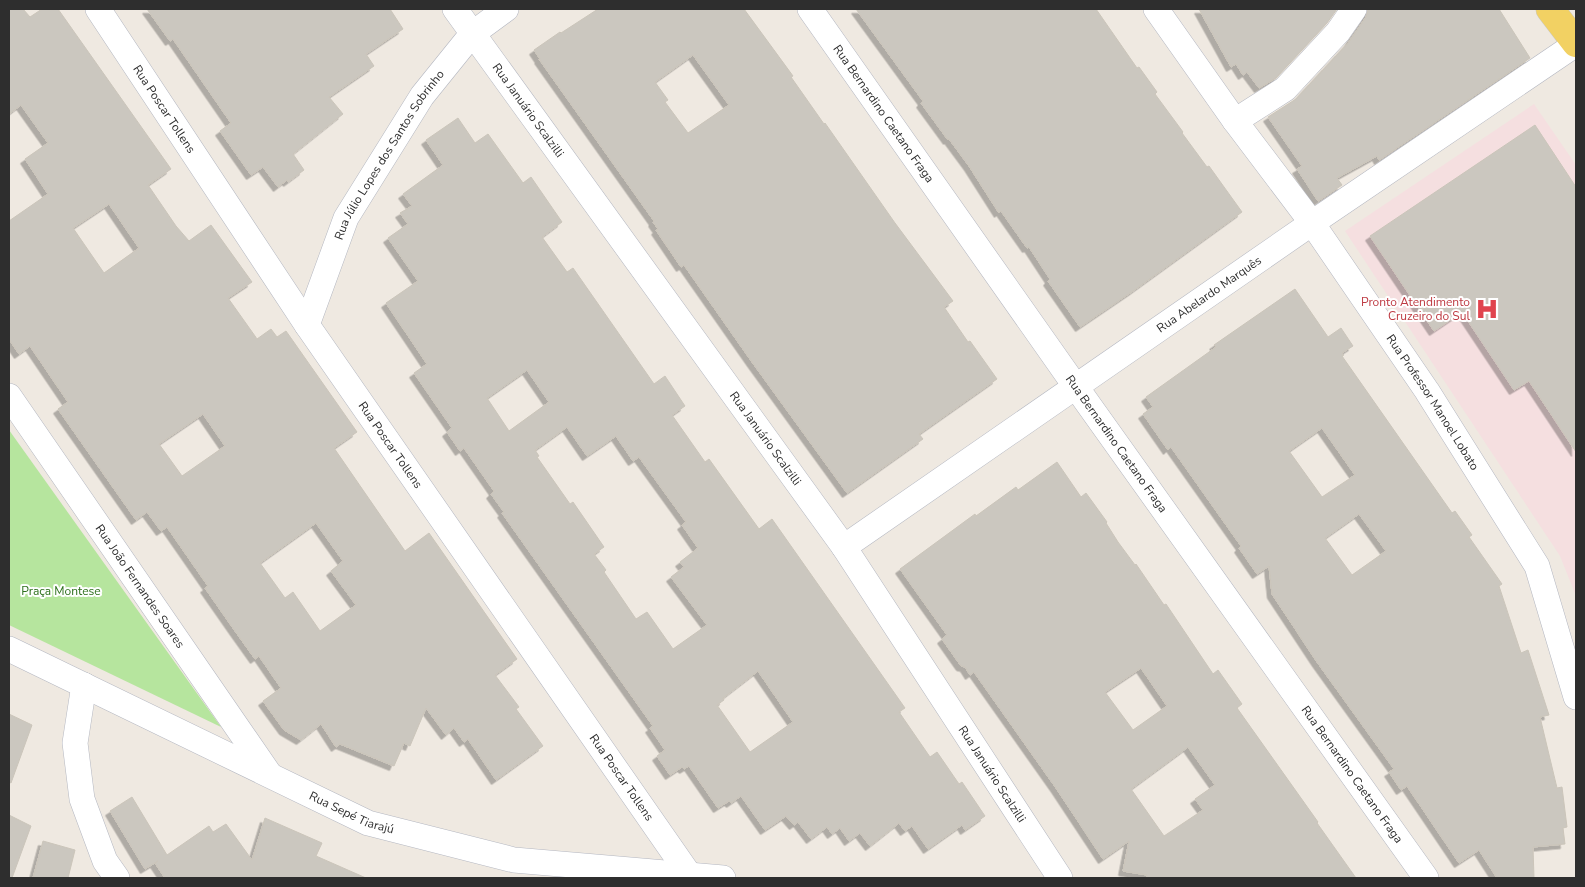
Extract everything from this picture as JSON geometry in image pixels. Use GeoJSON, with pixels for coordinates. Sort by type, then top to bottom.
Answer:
{"type":"FeatureCollection","features":[{"type":"Feature","properties":{"kind":"main road"},"geometry":{"type":"LineString","coordinates":[[1550,9],[1576,44]]}},
{"type":"Feature","properties":{"kind":"street","name":"Rua Poscar Tollens"},"geometry":{"type":"LineString","coordinates":[[98,9],[307,325],[710,877]]}},
{"type":"Feature","properties":{"kind":"street","name":"Rua Januário Scalzilli"},"geometry":{"type":"LineString","coordinates":[[455,9],[844,547],[1060,878]]}},
{"type":"Feature","properties":{"kind":"street","name":"Rua Júlio Lopes dos Santos Sobrinho"},"geometry":{"type":"LineString","coordinates":[[307,325],[346,218],[422,96],[472,34],[506,9]]}},
{"type":"Feature","properties":{"kind":"street","name":"Rua Bernardino Caetano Fraga"},"geometry":{"type":"LineString","coordinates":[[810,9],[1076,387],[1426,878]]}},
{"type":"Feature","properties":{"kind":"street","name":"Rua Professor Manoel Lobato"},"geometry":{"type":"LineString","coordinates":[[1156,9],[1235,121],[1312,223],[1427,391],[1537,566],[1576,697]]}},
{"type":"Feature","properties":{"kind":"street"},"geometry":{"type":"LineString","coordinates":[[1235,121],[1285,89],[1338,32],[1354,9]]}},
{"type":"Feature","properties":{"kind":"street","name":"Rua Abelardo Marquês"},"geometry":{"type":"LineString","coordinates":[[844,547],[1312,223],[1576,44]]}},
{"type":"Feature","properties":{"kind":"street","name":"Rua João Fernandes Soares"},"geometry":{"type":"LineString","coordinates":[[9,396],[271,776]]}},
{"type":"Feature","properties":{"kind":"street","name":"Rua Sepé Tiarajú"},"geometry":{"type":"LineString","coordinates":[[9,649],[368,823],[514,860],[710,877]]}},
{"type":"Feature","properties":{"kind":"street"},"geometry":{"type":"LineString","coordinates":[[84,685],[75,743],[82,799],[105,861],[117,878]]}},
{"type":"Feature","properties":{"kind":"shaded area","name":"Pronto Atendimento Cruzeiro do Sul"},"geometry":{"type":"Polygon","coordinates":[[[1534,104],[1576,165],[1576,596],[1560,556],[1345,231],[1534,104]]]}},
{"type":"Feature","properties":{"kind":"green space","name":"Praça Montese"},"geometry":{"type":"Polygon","coordinates":[[[9,430],[221,727],[9,625],[9,430]]]}},
{"type":"Feature","properties":{"kind":"building"},"geometry":{"type":"Polygon","coordinates":[[[9,9],[23,9],[30,17],[42,9],[58,9],[171,169],[148,185],[176,226],[189,241],[211,225],[252,282],[228,298],[257,339],[271,329],[277,337],[286,331],[357,432],[334,448],[405,551],[429,533],[517,659],[495,675],[519,707],[516,709],[543,746],[496,780],[468,739],[464,742],[454,728],[446,735],[426,708],[410,746],[404,743],[394,766],[340,744],[336,747],[321,724],[301,740],[284,730],[263,701],[281,688],[259,656],[255,659],[235,631],[205,588],[208,586],[167,527],[161,531],[147,512],[136,520],[58,409],[68,402],[30,346],[19,354],[9,339],[9,221],[48,194],[25,159],[48,143],[21,105],[9,114],[9,9]],[[109,204],[73,228],[104,273],[139,248],[109,204]],[[203,414],[159,444],[182,476],[225,446],[203,414]],[[316,523],[260,563],[285,598],[293,592],[320,631],[356,605],[331,571],[343,561],[316,523]]]}},
{"type":"Feature","properties":{"kind":"building"},"geometry":{"type":"Polygon","coordinates":[[[147,9],[390,9],[403,29],[366,54],[374,66],[329,97],[343,114],[293,154],[304,170],[278,187],[263,167],[251,175],[220,131],[231,123],[173,39],[170,41],[147,9]]]}},
{"type":"Feature","properties":{"kind":"building"},"geometry":{"type":"Polygon","coordinates":[[[598,9],[744,9],[793,76],[791,77],[824,124],[953,301],[944,307],[997,379],[919,434],[923,439],[847,493],[684,265],[681,267],[656,230],[658,229],[654,221],[539,59],[534,50],[598,9]],[[693,55],[655,82],[668,100],[665,102],[688,133],[729,105],[693,55]]]}},
{"type":"Feature","properties":{"kind":"building"},"geometry":{"type":"Polygon","coordinates":[[[856,9],[1096,9],[1137,68],[1139,67],[1157,92],[1155,94],[1182,133],[1207,167],[1209,166],[1242,212],[1080,327],[1048,281],[1050,279],[1029,247],[1027,248],[1001,211],[999,213],[969,166],[921,103],[923,101],[856,9]]]}},
{"type":"Feature","properties":{"kind":"building"},"geometry":{"type":"Polygon","coordinates":[[[1199,9],[1337,9],[1327,23],[1276,78],[1259,88],[1247,72],[1243,75],[1236,64],[1231,67],[1199,9]]]}},
{"type":"Feature","properties":{"kind":"building"},"geometry":{"type":"Polygon","coordinates":[[[1368,9],[1499,9],[1530,58],[1379,160],[1377,156],[1337,178],[1342,185],[1318,201],[1297,169],[1302,166],[1268,117],[1296,99],[1349,42],[1366,17],[1368,9]]]}},
{"type":"Feature","properties":{"kind":"building"},"geometry":{"type":"Polygon","coordinates":[[[458,118],[475,143],[488,134],[523,183],[531,177],[562,222],[542,237],[567,272],[573,268],[654,384],[665,376],[685,406],[672,415],[705,462],[709,459],[759,529],[772,519],[905,708],[899,712],[930,757],[937,752],[959,784],[962,782],[985,816],[965,830],[962,825],[928,849],[912,826],[905,831],[899,823],[870,846],[860,833],[849,841],[840,828],[832,834],[827,827],[811,839],[798,822],[794,825],[786,816],[765,830],[741,796],[731,803],[729,801],[718,808],[689,766],[684,769],[682,767],[670,775],[657,756],[665,750],[650,728],[653,726],[502,513],[504,512],[491,494],[494,491],[464,448],[460,451],[447,432],[452,428],[414,373],[427,364],[386,303],[418,281],[388,238],[408,224],[400,213],[412,206],[403,194],[443,165],[426,140],[458,118]],[[527,370],[487,398],[509,431],[549,402],[527,370]],[[567,427],[535,450],[539,456],[537,457],[570,504],[573,502],[604,547],[594,554],[636,619],[647,612],[673,649],[707,625],[671,577],[684,567],[680,562],[698,548],[682,525],[686,522],[639,457],[633,461],[616,436],[587,456],[567,427]],[[758,671],[723,698],[724,700],[717,705],[750,752],[793,722],[758,671]]]}},
{"type":"Feature","properties":{"kind":"building","name":"Pronto Atendimento Cruzeiro do Sul"},"geometry":{"type":"Polygon","coordinates":[[[1535,125],[1576,187],[1576,452],[1529,381],[1514,390],[1462,312],[1434,331],[1370,236],[1535,125]]]}},
{"type":"Feature","properties":{"kind":"building"},"geometry":{"type":"Polygon","coordinates":[[[1295,289],[1328,337],[1341,328],[1353,346],[1342,353],[1344,355],[1342,356],[1452,513],[1455,511],[1472,535],[1469,537],[1502,584],[1499,586],[1521,653],[1528,650],[1549,715],[1540,717],[1557,788],[1562,787],[1567,827],[1563,828],[1565,844],[1533,847],[1534,878],[1497,878],[1479,850],[1459,863],[1407,786],[1401,790],[1389,772],[1394,769],[1317,662],[1272,594],[1269,566],[1257,574],[1239,548],[1241,546],[1171,447],[1168,450],[1143,414],[1153,407],[1146,397],[1216,347],[1214,345],[1295,289]],[[1322,428],[1289,451],[1322,497],[1355,475],[1322,428]],[[1359,514],[1325,538],[1352,575],[1386,551],[1359,514]]]}},
{"type":"Feature","properties":{"kind":"building"},"geometry":{"type":"Polygon","coordinates":[[[1057,462],[1081,497],[1086,493],[1107,522],[1118,542],[1136,564],[1164,605],[1166,604],[1213,674],[1218,670],[1242,704],[1237,708],[1356,878],[1146,878],[1147,875],[1123,871],[1129,841],[1103,859],[1056,788],[974,672],[970,675],[965,667],[961,666],[942,639],[947,635],[900,569],[975,514],[976,516],[1016,487],[1018,490],[1057,462]],[[1141,668],[1105,692],[1133,730],[1167,706],[1141,668]],[[1188,747],[1131,789],[1164,836],[1203,810],[1195,799],[1215,785],[1188,747]]]}},
{"type":"Feature","properties":{"kind":"building"},"geometry":{"type":"Polygon","coordinates":[[[9,714],[32,725],[11,783],[9,782],[9,714]]]}},
{"type":"Feature","properties":{"kind":"building"},"geometry":{"type":"Polygon","coordinates":[[[132,797],[167,855],[209,826],[213,832],[226,824],[252,860],[265,818],[322,843],[316,856],[366,878],[165,878],[155,863],[158,861],[145,869],[110,811],[132,797]]]}},
{"type":"Feature","properties":{"kind":"building"},"geometry":{"type":"Polygon","coordinates":[[[9,815],[31,826],[12,878],[9,878],[9,815]]]}},
{"type":"Feature","properties":{"kind":"building"},"geometry":{"type":"Polygon","coordinates":[[[43,841],[75,850],[68,878],[33,878],[43,841]]]}},
{"type":"Feature","properties":{"kind":"place","name":"Pronto Atendimento Cruzeiro do Sul"},"geometry":{"type":"Point","coordinates":[1487,309]}}]}
